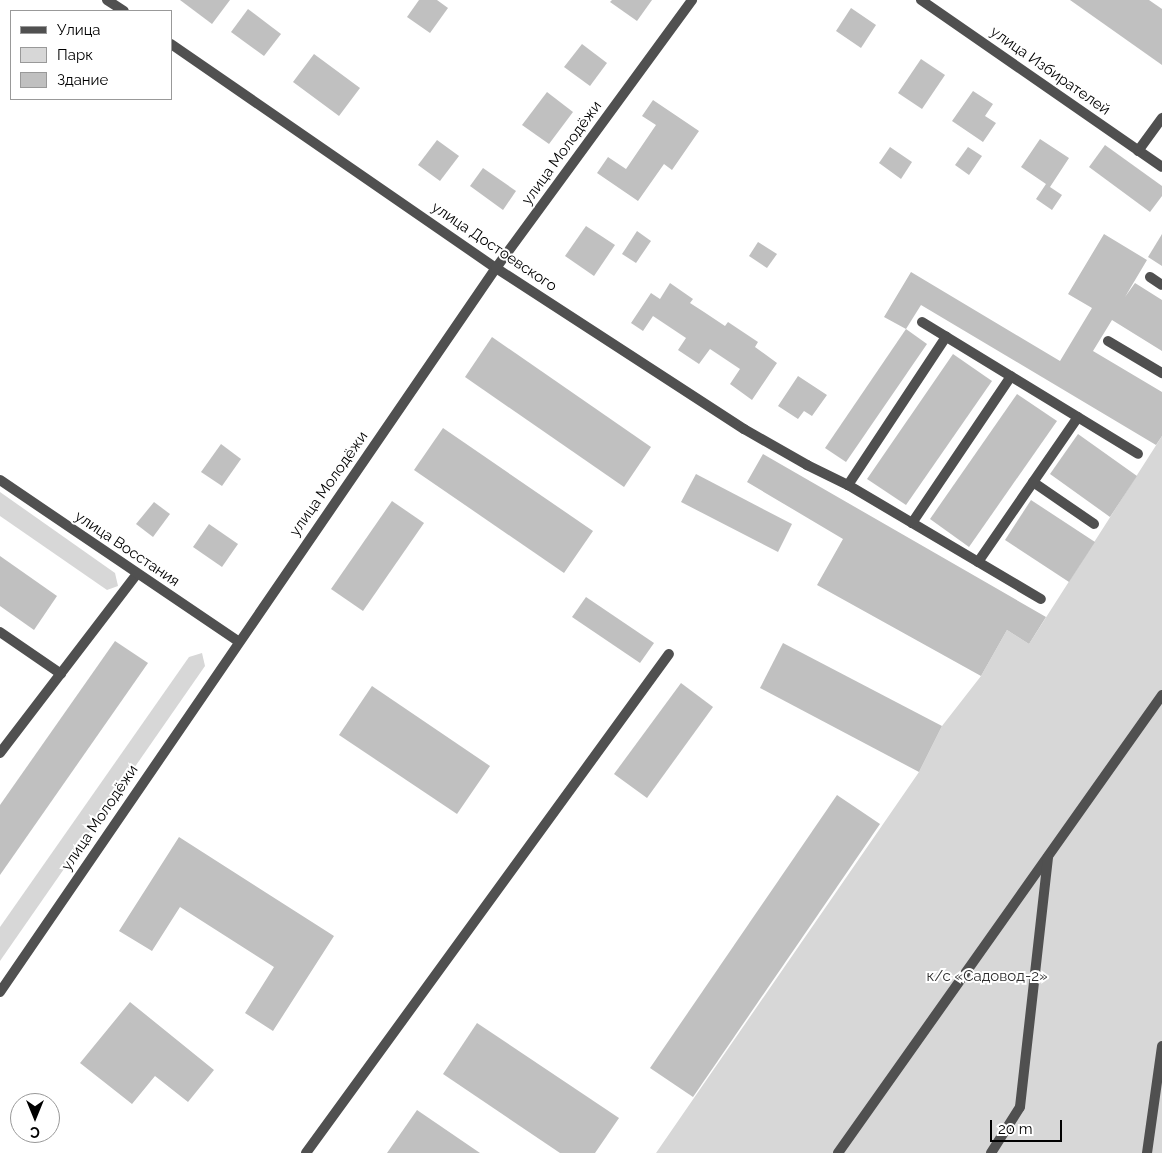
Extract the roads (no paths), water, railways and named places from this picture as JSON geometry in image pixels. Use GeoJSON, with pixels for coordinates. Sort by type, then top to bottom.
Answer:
{"type":"FeatureCollection","features":[{"type":"Feature","properties":{"kind":"street"},"geometry":{"type":"LineString","coordinates":[[107,0],[122,10]]}},
{"type":"Feature","properties":{"kind":"street","name":"улица Молодёжи"},"geometry":{"type":"LineString","coordinates":[[0,992],[238,641],[496,268],[692,0]]}},
{"type":"Feature","properties":{"kind":"street","name":"улица Избирателей"},"geometry":{"type":"LineString","coordinates":[[921,0],[1162,167]]}},
{"type":"Feature","properties":{"kind":"street","name":"улица Достоевского"},"geometry":{"type":"LineString","coordinates":[[172,45],[496,268],[744,429],[807,465],[848,485],[1040,599]]}},
{"type":"Feature","properties":{"kind":"street"},"geometry":{"type":"LineString","coordinates":[[1138,151],[1162,118]]}},
{"type":"Feature","properties":{"kind":"street"},"geometry":{"type":"LineString","coordinates":[[1150,277],[1162,285]]}},
{"type":"Feature","properties":{"kind":"street"},"geometry":{"type":"LineString","coordinates":[[922,322],[1138,454]]}},
{"type":"Feature","properties":{"kind":"street"},"geometry":{"type":"LineString","coordinates":[[848,485],[946,337]]}},
{"type":"Feature","properties":{"kind":"street"},"geometry":{"type":"LineString","coordinates":[[1108,341],[1162,374]]}},
{"type":"Feature","properties":{"kind":"street"},"geometry":{"type":"LineString","coordinates":[[912,523],[1011,376]]}},
{"type":"Feature","properties":{"kind":"street"},"geometry":{"type":"LineString","coordinates":[[978,562],[1078,417]]}},
{"type":"Feature","properties":{"kind":"street","name":"улица Восстания"},"geometry":{"type":"LineString","coordinates":[[0,480],[238,641]]}},
{"type":"Feature","properties":{"kind":"street"},"geometry":{"type":"LineString","coordinates":[[1033,482],[1094,524]]}},
{"type":"Feature","properties":{"kind":"street"},"geometry":{"type":"LineString","coordinates":[[0,753],[137,574]]}},
{"type":"Feature","properties":{"kind":"street"},"geometry":{"type":"LineString","coordinates":[[0,632],[60,674]]}},
{"type":"Feature","properties":{"kind":"street"},"geometry":{"type":"LineString","coordinates":[[306,1153],[668,654]]}},
{"type":"Feature","properties":{"kind":"street"},"geometry":{"type":"LineString","coordinates":[[838,1153],[1162,695]]}},
{"type":"Feature","properties":{"kind":"street"},"geometry":{"type":"LineString","coordinates":[[991,1153],[1020,1107],[1048,856]]}},
{"type":"Feature","properties":{"kind":"street"},"geometry":{"type":"LineString","coordinates":[[1147,1153],[1162,1046]]}},
{"type":"Feature","properties":{"kind":"park label","name":"к/с «Садовод-2»"},"geometry":{"type":"Point","coordinates":[987,977]}}]}
